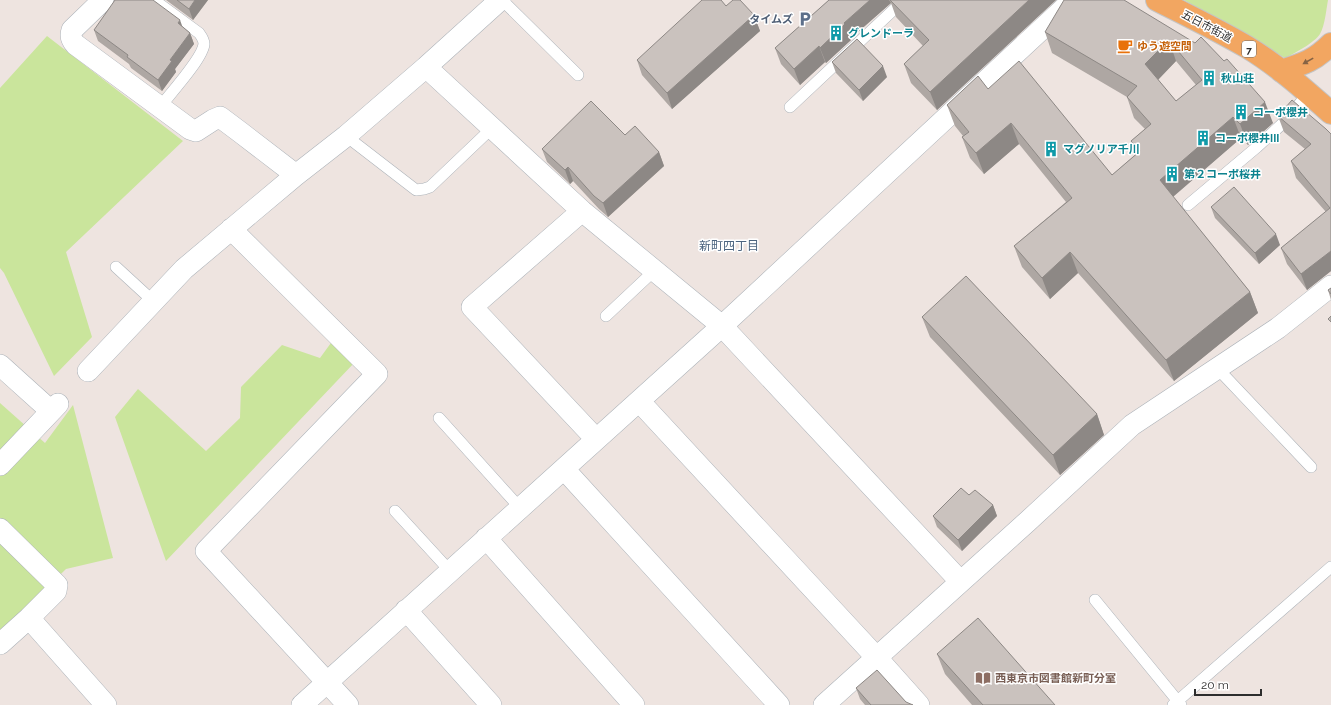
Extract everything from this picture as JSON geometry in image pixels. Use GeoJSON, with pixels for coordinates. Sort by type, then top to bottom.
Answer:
{"type":"FeatureCollection","features":[{"type":"Feature","properties":{"kind":"main road","name":"五日市街道"},"geometry":{"type":"LineString","coordinates":[[1157,0],[1247,48],[1280,71],[1331,113]]}},
{"type":"Feature","properties":{"kind":"main road"},"geometry":{"type":"LineString","coordinates":[[1280,71],[1304,64],[1320,54],[1331,44]]}},
{"type":"Feature","properties":{"kind":"street"},"geometry":{"type":"LineString","coordinates":[[103,0],[72,30],[72,40],[76,45],[190,129],[196,131],[220,117],[296,175]]}},
{"type":"Feature","properties":{"kind":"street"},"geometry":{"type":"LineString","coordinates":[[88,371],[184,269],[296,175],[346,136],[501,0]]}},
{"type":"Feature","properties":{"kind":"street"},"geometry":{"type":"LineString","coordinates":[[302,705],[722,326],[1073,0]]}},
{"type":"Feature","properties":{"kind":"street"},"geometry":{"type":"LineString","coordinates":[[426,67],[582,211],[722,326],[960,581]]}},
{"type":"Feature","properties":{"kind":"street"},"geometry":{"type":"LineString","coordinates":[[582,211],[472,307],[596,440]]}},
{"type":"Feature","properties":{"kind":"street"},"geometry":{"type":"LineString","coordinates":[[231,229],[377,374],[206,551],[348,705]]}},
{"type":"Feature","properties":{"kind":"street"},"geometry":{"type":"LineString","coordinates":[[824,705],[1132,425],[1278,328],[1331,286]]}},
{"type":"Feature","properties":{"kind":"street"},"geometry":{"type":"LineString","coordinates":[[0,365],[55,408],[0,465]]}},
{"type":"Feature","properties":{"kind":"street"},"geometry":{"type":"LineString","coordinates":[[639,401],[919,705]]}},
{"type":"Feature","properties":{"kind":"street"},"geometry":{"type":"LineString","coordinates":[[564,469],[779,705]]}},
{"type":"Feature","properties":{"kind":"street"},"geometry":{"type":"LineString","coordinates":[[0,529],[57,585],[56,591],[0,644]]}},
{"type":"Feature","properties":{"kind":"street"},"geometry":{"type":"LineString","coordinates":[[486,538],[634,705]]}},
{"type":"Feature","properties":{"kind":"street"},"geometry":{"type":"LineString","coordinates":[[406,610],[491,705]]}},
{"type":"Feature","properties":{"kind":"street"},"geometry":{"type":"LineString","coordinates":[[29,618],[106,705]]}},
{"type":"Feature","properties":{"kind":"lane"},"geometry":{"type":"LineString","coordinates":[[154,0],[199,33],[203,39],[204,45],[197,60],[160,107]]}},
{"type":"Feature","properties":{"kind":"lane"},"geometry":{"type":"LineString","coordinates":[[501,0],[578,75]]}},
{"type":"Feature","properties":{"kind":"lane"},"geometry":{"type":"LineString","coordinates":[[790,107],[904,0]]}},
{"type":"Feature","properties":{"kind":"lane"},"geometry":{"type":"LineString","coordinates":[[1188,205],[1262,143],[1282,124],[1308,94]]}},
{"type":"Feature","properties":{"kind":"lane"},"geometry":{"type":"LineString","coordinates":[[346,136],[416,190],[430,187],[492,128]]}},
{"type":"Feature","properties":{"kind":"lane"},"geometry":{"type":"LineString","coordinates":[[116,267],[153,301]]}},
{"type":"Feature","properties":{"kind":"lane"},"geometry":{"type":"LineString","coordinates":[[606,316],[655,270]]}},
{"type":"Feature","properties":{"kind":"lane"},"geometry":{"type":"LineString","coordinates":[[1218,369],[1311,467]]}},
{"type":"Feature","properties":{"kind":"lane"},"geometry":{"type":"LineString","coordinates":[[439,418],[520,508]]}},
{"type":"Feature","properties":{"kind":"lane"},"geometry":{"type":"LineString","coordinates":[[395,511],[450,571]]}},
{"type":"Feature","properties":{"kind":"lane"},"geometry":{"type":"LineString","coordinates":[[1095,600],[1177,704],[1331,567]]}},
{"type":"Feature","properties":{"kind":"green space"},"geometry":{"type":"Polygon","coordinates":[[[1184,0],[1328,0],[1320,34],[1299,51],[1285,58],[1184,0]]]}},
{"type":"Feature","properties":{"kind":"green space"},"geometry":{"type":"Polygon","coordinates":[[[47,36],[183,141],[66,252],[92,337],[54,376],[4,273],[0,268],[0,88],[47,36]]]}},
{"type":"Feature","properties":{"kind":"green space"},"geometry":{"type":"Polygon","coordinates":[[[336,336],[355,362],[166,561],[115,417],[138,389],[206,451],[240,418],[241,387],[282,345],[320,358],[336,336]]]}},
{"type":"Feature","properties":{"kind":"green space"},"geometry":{"type":"Polygon","coordinates":[[[0,403],[45,443],[73,405],[113,558],[66,569],[0,634],[0,403]]]}},
{"type":"Feature","properties":{"kind":"building"},"geometry":{"type":"Polygon","coordinates":[[[115,0],[153,0],[180,20],[178,23],[190,33],[170,60],[172,61],[158,80],[127,57],[128,55],[94,30],[115,0]]]}},
{"type":"Feature","properties":{"kind":"building"},"geometry":{"type":"Polygon","coordinates":[[[177,0],[195,0],[189,9],[177,0]]]}},
{"type":"Feature","properties":{"kind":"building"},"geometry":{"type":"Polygon","coordinates":[[[702,0],[721,0],[726,6],[733,0],[740,0],[754,15],[667,93],[637,60],[702,0]]]}},
{"type":"Feature","properties":{"kind":"building"},"geometry":{"type":"Polygon","coordinates":[[[829,0],[870,0],[844,23],[845,24],[820,48],[819,46],[794,69],[775,48],[829,0]]]}},
{"type":"Feature","properties":{"kind":"building"},"geometry":{"type":"Polygon","coordinates":[[[890,0],[1029,0],[930,92],[904,64],[929,40],[890,0]]]}},
{"type":"Feature","properties":{"kind":"building"},"geometry":{"type":"Polygon","coordinates":[[[1064,0],[1124,0],[1195,43],[1201,37],[1224,61],[1227,59],[1265,102],[1240,124],[1233,117],[1160,180],[1250,292],[1166,360],[1070,252],[1042,278],[1014,246],[1072,198],[1011,123],[976,153],[962,137],[969,132],[947,105],[978,76],[988,89],[1019,61],[1112,175],[1140,151],[1131,141],[1151,124],[1127,97],[1137,86],[1045,32],[1064,0]],[[1169,40],[1145,64],[1176,101],[1202,80],[1169,40]]]}},
{"type":"Feature","properties":{"kind":"building"},"geometry":{"type":"Polygon","coordinates":[[[857,39],[883,66],[859,90],[832,62],[857,39]]]}},
{"type":"Feature","properties":{"kind":"building"},"geometry":{"type":"Polygon","coordinates":[[[1292,100],[1331,134],[1331,251],[1301,274],[1281,248],[1330,208],[1291,161],[1311,144],[1278,116],[1292,100]]]}},
{"type":"Feature","properties":{"kind":"building"},"geometry":{"type":"Polygon","coordinates":[[[591,101],[625,135],[635,126],[659,152],[603,203],[594,196],[568,167],[565,170],[542,149],[591,101]]]}},
{"type":"Feature","properties":{"kind":"building"},"geometry":{"type":"Polygon","coordinates":[[[1234,187],[1276,234],[1255,253],[1211,207],[1234,187]]]}},
{"type":"Feature","properties":{"kind":"building"},"geometry":{"type":"Polygon","coordinates":[[[966,276],[1097,414],[1053,455],[922,317],[966,276]]]}},
{"type":"Feature","properties":{"kind":"building"},"geometry":{"type":"Polygon","coordinates":[[[961,488],[969,495],[975,490],[993,505],[958,540],[933,516],[961,488]]]}},
{"type":"Feature","properties":{"kind":"building"},"geometry":{"type":"Polygon","coordinates":[[[978,618],[1055,705],[983,705],[937,654],[978,618]]]}},
{"type":"Feature","properties":{"kind":"building"},"geometry":{"type":"Polygon","coordinates":[[[877,670],[906,702],[913,705],[871,705],[856,688],[877,670]]]}},
{"type":"Feature","properties":{"kind":"place","name":"タイムズ"},"geometry":{"type":"Point","coordinates":[805,19]}},
{"type":"Feature","properties":{"kind":"place","name":"グレンドーラ"},"geometry":{"type":"Point","coordinates":[836,33]}},
{"type":"Feature","properties":{"kind":"place","name":"ゆう遊空間"},"geometry":{"type":"Point","coordinates":[1125,46]}},
{"type":"Feature","properties":{"kind":"place","name":"秋山荘"},"geometry":{"type":"Point","coordinates":[1209,78]}},
{"type":"Feature","properties":{"kind":"place","name":"コーポ櫻井"},"geometry":{"type":"Point","coordinates":[1241,112]}},
{"type":"Feature","properties":{"kind":"place","name":"コーポ櫻井III"},"geometry":{"type":"Point","coordinates":[1203,138]}},
{"type":"Feature","properties":{"kind":"place","name":"マグノリア千川"},"geometry":{"type":"Point","coordinates":[1051,149]}},
{"type":"Feature","properties":{"kind":"place","name":"第２コーポ桜井"},"geometry":{"type":"Point","coordinates":[1172,174]}},
{"type":"Feature","properties":{"kind":"place","name":"西東京市図書館新町分室"},"geometry":{"type":"Point","coordinates":[983,678]}},
{"type":"Feature","properties":{"kind":"district","name":"新町四丁目"},"geometry":{"type":"Point","coordinates":[729,246]}}]}
